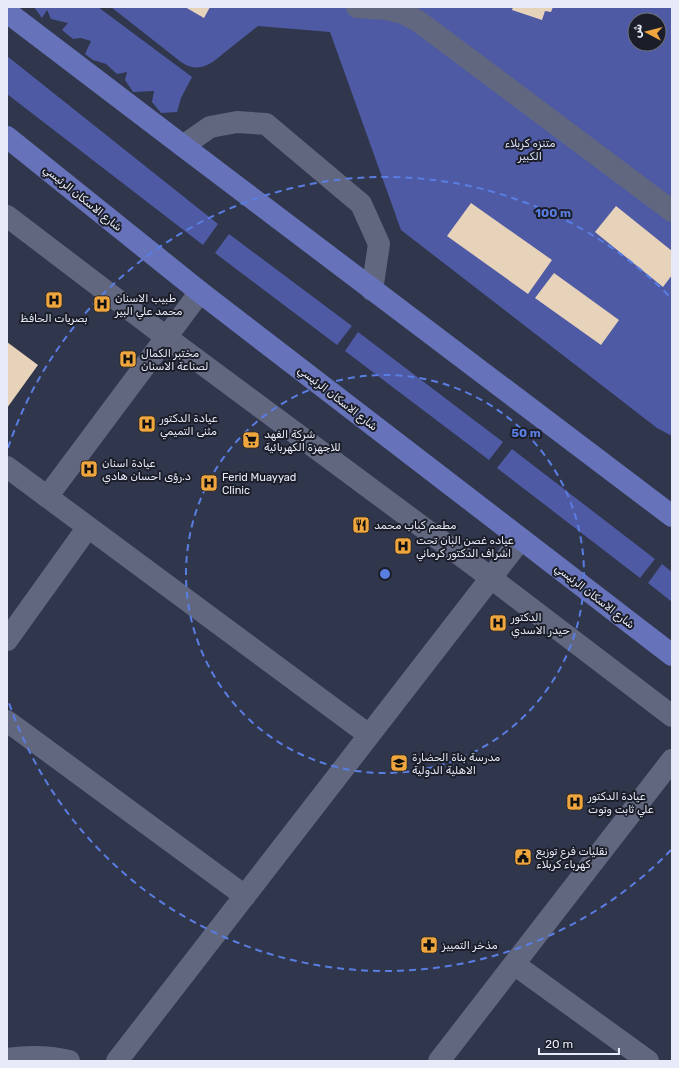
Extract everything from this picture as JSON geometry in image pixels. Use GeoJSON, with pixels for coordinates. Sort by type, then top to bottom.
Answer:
{"type":"FeatureCollection","features":[{"type":"Feature","properties":{"kind":"main road"},"geometry":{"type":"LineString","coordinates":[[7,12],[672,516]]}},
{"type":"Feature","properties":{"kind":"main road","name":"شارع الاسكان الرئيسي"},"geometry":{"type":"LineString","coordinates":[[7,137],[200,292],[672,655]]}},
{"type":"Feature","properties":{"kind":"street"},"geometry":{"type":"LineString","coordinates":[[357,7],[386,9],[403,13],[418,21],[672,211]]}},
{"type":"Feature","properties":{"kind":"street"},"geometry":{"type":"LineString","coordinates":[[183,146],[210,126],[237,122],[266,124],[361,204],[380,244],[372,290]]}},
{"type":"Feature","properties":{"kind":"street"},"geometry":{"type":"LineString","coordinates":[[7,216],[166,337],[491,578],[672,716]]}},
{"type":"Feature","properties":{"kind":"street"},"geometry":{"type":"LineString","coordinates":[[47,497],[200,292]]}},
{"type":"Feature","properties":{"kind":"street"},"geometry":{"type":"LineString","coordinates":[[7,467],[369,735]]}},
{"type":"Feature","properties":{"kind":"street"},"geometry":{"type":"LineString","coordinates":[[7,640],[88,527]]}},
{"type":"Feature","properties":{"kind":"street"},"geometry":{"type":"LineString","coordinates":[[118,1061],[521,539]]}},
{"type":"Feature","properties":{"kind":"street"},"geometry":{"type":"LineString","coordinates":[[7,721],[245,896]]}},
{"type":"Feature","properties":{"kind":"street"},"geometry":{"type":"LineString","coordinates":[[439,1061],[672,760]]}},
{"type":"Feature","properties":{"kind":"street"},"geometry":{"type":"LineString","coordinates":[[514,964],[648,1061]]}},
{"type":"Feature","properties":{"kind":"street"},"geometry":{"type":"LineString","coordinates":[[7,1059],[35,1057],[69,1061]]}},
{"type":"Feature","properties":{"kind":"green space"},"geometry":{"type":"Polygon","coordinates":[[[34,7],[98,7],[192,77],[181,98],[177,112],[161,113],[152,102],[154,91],[133,92],[125,80],[127,72],[117,74],[106,64],[93,60],[85,54],[91,41],[81,38],[73,39],[62,30],[68,23],[51,19],[47,10],[42,18],[34,7]]]}},
{"type":"Feature","properties":{"kind":"green space","name":"متنزه كربلاء الكبير"},"geometry":{"type":"Polygon","coordinates":[[[111,7],[672,7],[672,436],[657,428],[401,230],[330,32],[258,26],[206,66],[198,68],[185,65],[111,7]]]}},
{"type":"Feature","properties":{"kind":"green space"},"geometry":{"type":"Polygon","coordinates":[[[7,56],[218,224],[203,245],[7,94],[7,56]]]}},
{"type":"Feature","properties":{"kind":"green space"},"geometry":{"type":"Polygon","coordinates":[[[229,234],[352,326],[337,345],[215,253],[229,234]]]}},
{"type":"Feature","properties":{"kind":"green space"},"geometry":{"type":"Polygon","coordinates":[[[358,332],[503,442],[489,460],[345,351],[358,332]]]}},
{"type":"Feature","properties":{"kind":"green space"},"geometry":{"type":"Polygon","coordinates":[[[512,449],[655,559],[640,578],[497,468],[512,449]]]}},
{"type":"Feature","properties":{"kind":"green space"},"geometry":{"type":"Polygon","coordinates":[[[662,564],[672,572],[672,602],[648,583],[662,564]]]}},
{"type":"Feature","properties":{"kind":"building"},"geometry":{"type":"Polygon","coordinates":[[[185,7],[210,7],[204,18],[185,7]]]}},
{"type":"Feature","properties":{"kind":"building"},"geometry":{"type":"Polygon","coordinates":[[[513,7],[553,7],[551,12],[545,11],[542,20],[512,10],[513,7]]]}},
{"type":"Feature","properties":{"kind":"building"},"geometry":{"type":"Polygon","coordinates":[[[471,203],[552,260],[528,294],[447,236],[471,203]]]}},
{"type":"Feature","properties":{"kind":"building"},"geometry":{"type":"Polygon","coordinates":[[[616,206],[672,251],[672,275],[663,287],[595,232],[616,206]]]}},
{"type":"Feature","properties":{"kind":"building"},"geometry":{"type":"Polygon","coordinates":[[[554,273],[619,320],[601,345],[535,298],[554,273]]]}},
{"type":"Feature","properties":{"kind":"building"},"geometry":{"type":"Polygon","coordinates":[[[7,342],[38,365],[7,408],[7,342]]]}},
{"type":"Feature","properties":{"kind":"place","name":"بصريات الحافظ"},"geometry":{"type":"Point","coordinates":[54,300]}},
{"type":"Feature","properties":{"kind":"place","name":"طبيب الاسنان محمد علي البير"},"geometry":{"type":"Point","coordinates":[102,304]}},
{"type":"Feature","properties":{"kind":"place","name":"مختبر الكمال لصناعة الاسنان"},"geometry":{"type":"Point","coordinates":[128,359]}},
{"type":"Feature","properties":{"kind":"place","name":"عيادة الدكتور مثنى التميمي"},"geometry":{"type":"Point","coordinates":[147,424]}},
{"type":"Feature","properties":{"kind":"place","name":"شركة الفهد للاجهزة الكهربائية"},"geometry":{"type":"Point","coordinates":[251,440]}},
{"type":"Feature","properties":{"kind":"place","name":"عيادة اسنان د.رؤى احسان هادي"},"geometry":{"type":"Point","coordinates":[89,469]}},
{"type":"Feature","properties":{"kind":"place","name":"Ferid Muayyad Clinic"},"geometry":{"type":"Point","coordinates":[209,483]}},
{"type":"Feature","properties":{"kind":"place","name":"مطعم كباب محمد"},"geometry":{"type":"Point","coordinates":[361,525]}},
{"type":"Feature","properties":{"kind":"place","name":"عياده غصن البان تحت اشراف الدكتور كرماني"},"geometry":{"type":"Point","coordinates":[403,546]}},
{"type":"Feature","properties":{"kind":"place","name":"الدكتور حيدر الاسدي"},"geometry":{"type":"Point","coordinates":[498,623]}},
{"type":"Feature","properties":{"kind":"place","name":"مدرسة بناة الحضارة الاهلية الدولية"},"geometry":{"type":"Point","coordinates":[399,763]}},
{"type":"Feature","properties":{"kind":"place","name":"عيادة الدكتور علي ثابت وتوت"},"geometry":{"type":"Point","coordinates":[575,802]}},
{"type":"Feature","properties":{"kind":"place","name":"نقليات فرع توزيع كهرباء كربلاء"},"geometry":{"type":"Point","coordinates":[523,857]}},
{"type":"Feature","properties":{"kind":"place","name":"مذخر التمييز"},"geometry":{"type":"Point","coordinates":[429,945]}}]}
